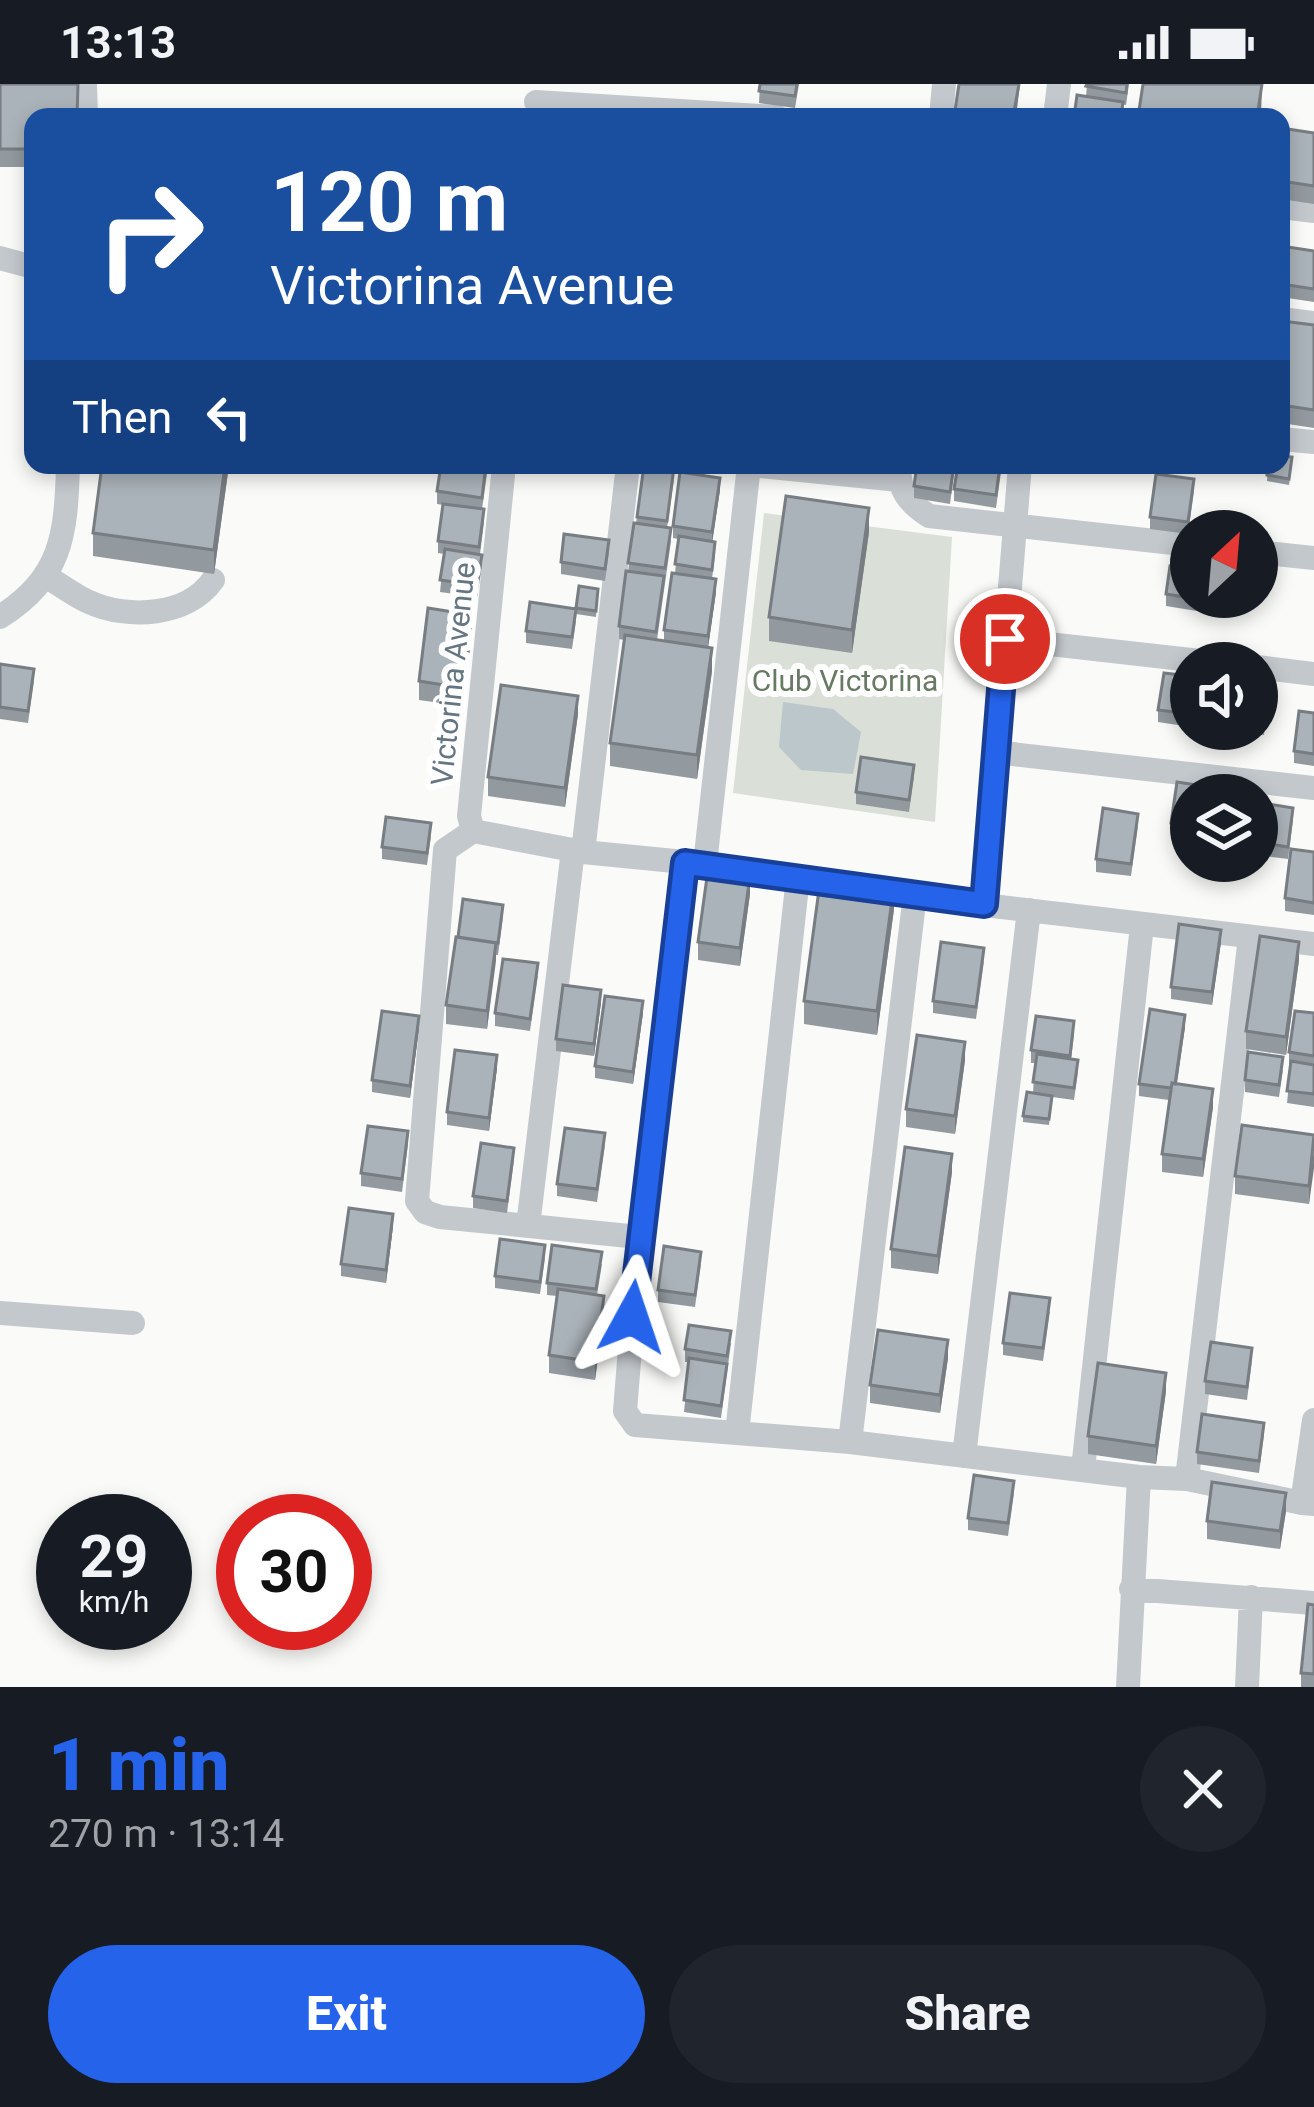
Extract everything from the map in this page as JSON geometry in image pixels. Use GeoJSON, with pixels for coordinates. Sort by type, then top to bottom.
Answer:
{"type":"FeatureCollection","features":[{"type":"Feature","properties":{"kind":"street"},"geometry":{"type":"LineString","coordinates":[[536,101],[641,108]]}},
{"type":"Feature","properties":{"kind":"street"},"geometry":{"type":"LineString","coordinates":[[0,617],[30,598],[47,578],[60,544],[67,474]]}},
{"type":"Feature","properties":{"kind":"street","name":"Victorina Avenue"},"geometry":{"type":"LineString","coordinates":[[473,831],[469,816],[503,474]]}},
{"type":"Feature","properties":{"kind":"street"},"geometry":{"type":"LineString","coordinates":[[528,1226],[627,474]]}},
{"type":"Feature","properties":{"kind":"street"},"geometry":{"type":"LineString","coordinates":[[749,474],[639,1238],[625,1411],[635,1424],[850,1442],[1139,1478],[1186,1478],[1308,1504],[1314,1420]]}},
{"type":"Feature","properties":{"kind":"street"},"geometry":{"type":"LineString","coordinates":[[900,474],[910,504],[928,516],[1170,543]]}},
{"type":"Feature","properties":{"kind":"street"},"geometry":{"type":"LineString","coordinates":[[984,904],[1019,474]]}},
{"type":"Feature","properties":{"kind":"street"},"geometry":{"type":"LineString","coordinates":[[1278,554],[1314,558]]}},
{"type":"Feature","properties":{"kind":"street"},"geometry":{"type":"LineString","coordinates":[[47,578],[92,604],[131,612],[170,610],[199,598],[213,580]]}},
{"type":"Feature","properties":{"kind":"street"},"geometry":{"type":"LineString","coordinates":[[1005,639],[1170,658]]}},
{"type":"Feature","properties":{"kind":"street"},"geometry":{"type":"LineString","coordinates":[[1278,670],[1314,674]]}},
{"type":"Feature","properties":{"kind":"street"},"geometry":{"type":"LineString","coordinates":[[994,752],[1314,788]]}},
{"type":"Feature","properties":{"kind":"street"},"geometry":{"type":"LineString","coordinates":[[639,1238],[440,1216],[425,1212],[417,1201],[445,850],[473,831],[578,851],[1314,944]]}},
{"type":"Feature","properties":{"kind":"street"},"geometry":{"type":"LineString","coordinates":[[736,1433],[798,877]]}},
{"type":"Feature","properties":{"kind":"street"},"geometry":{"type":"LineString","coordinates":[[850,1442],[915,894]]}},
{"type":"Feature","properties":{"kind":"street"},"geometry":{"type":"LineString","coordinates":[[964,1456],[1029,910]]}},
{"type":"Feature","properties":{"kind":"street"},"geometry":{"type":"LineString","coordinates":[[1083,1468],[1142,925]]}},
{"type":"Feature","properties":{"kind":"street"},"geometry":{"type":"LineString","coordinates":[[1186,1478],[1250,937]]}},
{"type":"Feature","properties":{"kind":"street"},"geometry":{"type":"LineString","coordinates":[[0,1313],[133,1324]]}},
{"type":"Feature","properties":{"kind":"street"},"geometry":{"type":"LineString","coordinates":[[1128,1687],[1139,1478]]}},
{"type":"Feature","properties":{"kind":"street"},"geometry":{"type":"LineString","coordinates":[[1130,1589],[1314,1603]]}},
{"type":"Feature","properties":{"kind":"street"},"geometry":{"type":"LineString","coordinates":[[1247,1687],[1251,1597]]}},
{"type":"Feature","properties":{"kind":"green space","name":"Club Victorina"},"geometry":{"type":"Polygon","coordinates":[[[764,513],[952,537],[935,822],[733,793],[764,513]]]}},
{"type":"Feature","properties":{"kind":"shaded area"},"geometry":{"type":"Polygon","coordinates":[[[783,702],[833,709],[861,732],[853,774],[801,770],[779,747],[783,702]]]}},
{"type":"Feature","properties":{"kind":"building"},"geometry":{"type":"Polygon","coordinates":[[[0,84],[78,84],[77,108],[24,108],[24,149],[0,149],[0,84]]]}},
{"type":"Feature","properties":{"kind":"building"},"geometry":{"type":"Polygon","coordinates":[[[760,84],[797,84],[795,96],[759,91],[760,84]]]}},
{"type":"Feature","properties":{"kind":"building"},"geometry":{"type":"Polygon","coordinates":[[[959,84],[1019,84],[1015,108],[955,108],[959,84]]]}},
{"type":"Feature","properties":{"kind":"building"},"geometry":{"type":"Polygon","coordinates":[[[1127,84],[1126,93],[1086,86],[1127,84]]]}},
{"type":"Feature","properties":{"kind":"building"},"geometry":{"type":"Polygon","coordinates":[[[1143,84],[1262,84],[1258,108],[1139,108],[1143,84]]]}},
{"type":"Feature","properties":{"kind":"building"},"geometry":{"type":"Polygon","coordinates":[[[1077,95],[1123,102],[1122,108],[1075,108],[1077,95]]]}},
{"type":"Feature","properties":{"kind":"building"},"geometry":{"type":"Polygon","coordinates":[[[1290,129],[1314,133],[1314,186],[1290,182],[1290,129]]]}},
{"type":"Feature","properties":{"kind":"building"},"geometry":{"type":"Polygon","coordinates":[[[1290,247],[1314,251],[1314,289],[1290,285],[1290,247]]]}},
{"type":"Feature","properties":{"kind":"building"},"geometry":{"type":"Polygon","coordinates":[[[1290,322],[1314,325],[1314,410],[1290,406],[1290,322]]]}},
{"type":"Feature","properties":{"kind":"building"},"geometry":{"type":"Polygon","coordinates":[[[101,474],[224,474],[214,550],[93,533],[101,474]]]}},
{"type":"Feature","properties":{"kind":"building"},"geometry":{"type":"Polygon","coordinates":[[[440,474],[485,474],[482,498],[437,491],[440,474]]]}},
{"type":"Feature","properties":{"kind":"building"},"geometry":{"type":"Polygon","coordinates":[[[643,474],[673,474],[667,521],[637,517],[643,474]]]}},
{"type":"Feature","properties":{"kind":"building"},"geometry":{"type":"Polygon","coordinates":[[[680,474],[720,478],[712,532],[673,526],[680,474]]]}},
{"type":"Feature","properties":{"kind":"building"},"geometry":{"type":"Polygon","coordinates":[[[916,474],[953,474],[950,492],[914,486],[916,474]]]}},
{"type":"Feature","properties":{"kind":"building"},"geometry":{"type":"Polygon","coordinates":[[[956,474],[999,474],[996,495],[954,489],[956,474]]]}},
{"type":"Feature","properties":{"kind":"building"},"geometry":{"type":"Polygon","coordinates":[[[1156,474],[1194,479],[1190,510],[1170,510],[1170,520],[1150,517],[1156,474]]]}},
{"type":"Feature","properties":{"kind":"building"},"geometry":{"type":"Polygon","coordinates":[[[786,496],[869,508],[852,630],[769,617],[786,496]]]}},
{"type":"Feature","properties":{"kind":"building"},"geometry":{"type":"Polygon","coordinates":[[[443,504],[484,509],[479,547],[438,541],[443,504]]]}},
{"type":"Feature","properties":{"kind":"building"},"geometry":{"type":"Polygon","coordinates":[[[634,523],[671,528],[665,568],[628,563],[634,523]]]}},
{"type":"Feature","properties":{"kind":"building"},"geometry":{"type":"Polygon","coordinates":[[[564,534],[609,540],[605,569],[561,562],[564,534]]]}},
{"type":"Feature","properties":{"kind":"building"},"geometry":{"type":"Polygon","coordinates":[[[679,536],[715,542],[712,570],[675,564],[679,536]]]}},
{"type":"Feature","properties":{"kind":"building"},"geometry":{"type":"Polygon","coordinates":[[[445,549],[482,555],[477,585],[440,580],[445,549]]]}},
{"type":"Feature","properties":{"kind":"building"},"geometry":{"type":"Polygon","coordinates":[[[626,571],[664,576],[656,632],[619,626],[626,571]]]}},
{"type":"Feature","properties":{"kind":"building"},"geometry":{"type":"Polygon","coordinates":[[[672,573],[716,579],[708,636],[664,630],[672,573]]]}},
{"type":"Feature","properties":{"kind":"building"},"geometry":{"type":"Polygon","coordinates":[[[579,586],[598,589],[596,611],[576,608],[579,586]]]}},
{"type":"Feature","properties":{"kind":"building"},"geometry":{"type":"Polygon","coordinates":[[[530,602],[576,609],[572,637],[526,631],[530,602]]]}},
{"type":"Feature","properties":{"kind":"building"},"geometry":{"type":"Polygon","coordinates":[[[428,608],[472,615],[462,688],[419,681],[428,608]]]}},
{"type":"Feature","properties":{"kind":"building"},"geometry":{"type":"Polygon","coordinates":[[[625,635],[712,648],[697,755],[610,743],[625,635]]]}},
{"type":"Feature","properties":{"kind":"building"},"geometry":{"type":"Polygon","coordinates":[[[0,664],[34,669],[28,711],[0,707],[0,664]]]}},
{"type":"Feature","properties":{"kind":"building"},"geometry":{"type":"Polygon","coordinates":[[[1164,673],[1170,674],[1170,711],[1158,710],[1164,673]]]}},
{"type":"Feature","properties":{"kind":"building"},"geometry":{"type":"Polygon","coordinates":[[[501,685],[578,696],[565,788],[488,777],[501,685]]]}},
{"type":"Feature","properties":{"kind":"building"},"geometry":{"type":"Polygon","coordinates":[[[1299,711],[1314,713],[1314,754],[1294,751],[1299,711]]]}},
{"type":"Feature","properties":{"kind":"building"},"geometry":{"type":"Polygon","coordinates":[[[861,757],[914,765],[909,800],[856,792],[861,757]]]}},
{"type":"Feature","properties":{"kind":"building"},"geometry":{"type":"Polygon","coordinates":[[[1278,806],[1293,808],[1288,847],[1278,845],[1278,806]]]}},
{"type":"Feature","properties":{"kind":"building"},"geometry":{"type":"Polygon","coordinates":[[[1103,808],[1138,814],[1131,864],[1096,859],[1103,808]]]}},
{"type":"Feature","properties":{"kind":"building"},"geometry":{"type":"Polygon","coordinates":[[[386,817],[431,823],[427,853],[382,847],[386,817]]]}},
{"type":"Feature","properties":{"kind":"building"},"geometry":{"type":"Polygon","coordinates":[[[1291,849],[1314,852],[1314,903],[1285,898],[1291,849]]]}},
{"type":"Feature","properties":{"kind":"building"},"geometry":{"type":"Polygon","coordinates":[[[708,870],[750,876],[740,948],[698,942],[708,870]]]}},
{"type":"Feature","properties":{"kind":"building"},"geometry":{"type":"Polygon","coordinates":[[[821,875],[894,885],[877,1011],[804,1001],[821,875]]]}},
{"type":"Feature","properties":{"kind":"building"},"geometry":{"type":"Polygon","coordinates":[[[463,899],[503,905],[498,943],[458,937],[463,899]]]}},
{"type":"Feature","properties":{"kind":"building"},"geometry":{"type":"Polygon","coordinates":[[[1179,924],[1221,930],[1212,992],[1171,987],[1179,924]]]}},
{"type":"Feature","properties":{"kind":"building"},"geometry":{"type":"Polygon","coordinates":[[[1260,936],[1299,942],[1286,1037],[1246,1031],[1260,936]]]}},
{"type":"Feature","properties":{"kind":"building"},"geometry":{"type":"Polygon","coordinates":[[[456,937],[496,943],[487,1011],[446,1005],[456,937]]]}},
{"type":"Feature","properties":{"kind":"building"},"geometry":{"type":"Polygon","coordinates":[[[941,942],[984,948],[976,1007],[933,1001],[941,942]]]}},
{"type":"Feature","properties":{"kind":"building"},"geometry":{"type":"Polygon","coordinates":[[[503,959],[538,963],[530,1019],[495,1013],[503,959]]]}},
{"type":"Feature","properties":{"kind":"building"},"geometry":{"type":"Polygon","coordinates":[[[563,985],[601,990],[594,1044],[556,1039],[563,985]]]}},
{"type":"Feature","properties":{"kind":"building"},"geometry":{"type":"Polygon","coordinates":[[[605,996],[643,1001],[633,1072],[595,1066],[605,996]]]}},
{"type":"Feature","properties":{"kind":"building"},"geometry":{"type":"Polygon","coordinates":[[[1150,1009],[1185,1015],[1171,1088],[1139,1084],[1150,1009]]]}},
{"type":"Feature","properties":{"kind":"building"},"geometry":{"type":"Polygon","coordinates":[[[382,1011],[419,1016],[410,1086],[372,1080],[382,1011]]]}},
{"type":"Feature","properties":{"kind":"building"},"geometry":{"type":"Polygon","coordinates":[[[1295,1011],[1314,1013],[1314,1056],[1289,1052],[1295,1011]]]}},
{"type":"Feature","properties":{"kind":"building"},"geometry":{"type":"Polygon","coordinates":[[[1036,1016],[1074,1021],[1070,1056],[1031,1050],[1036,1016]]]}},
{"type":"Feature","properties":{"kind":"building"},"geometry":{"type":"Polygon","coordinates":[[[917,1035],[965,1042],[955,1116],[906,1109],[917,1035]]]}},
{"type":"Feature","properties":{"kind":"building"},"geometry":{"type":"Polygon","coordinates":[[[455,1050],[497,1055],[489,1118],[447,1112],[455,1050]]]}},
{"type":"Feature","properties":{"kind":"building"},"geometry":{"type":"Polygon","coordinates":[[[1248,1052],[1283,1057],[1279,1085],[1245,1080],[1248,1052]]]}},
{"type":"Feature","properties":{"kind":"building"},"geometry":{"type":"Polygon","coordinates":[[[1037,1054],[1078,1060],[1074,1088],[1033,1082],[1037,1054]]]}},
{"type":"Feature","properties":{"kind":"building"},"geometry":{"type":"Polygon","coordinates":[[[1291,1061],[1314,1065],[1314,1094],[1287,1091],[1291,1061]]]}},
{"type":"Feature","properties":{"kind":"building"},"geometry":{"type":"Polygon","coordinates":[[[1172,1083],[1213,1089],[1203,1159],[1162,1154],[1172,1083]]]}},
{"type":"Feature","properties":{"kind":"building"},"geometry":{"type":"Polygon","coordinates":[[[1027,1092],[1052,1096],[1049,1119],[1023,1116],[1027,1092]]]}},
{"type":"Feature","properties":{"kind":"building"},"geometry":{"type":"Polygon","coordinates":[[[1242,1125],[1314,1135],[1309,1186],[1235,1176],[1242,1125]]]}},
{"type":"Feature","properties":{"kind":"building"},"geometry":{"type":"Polygon","coordinates":[[[368,1126],[408,1131],[402,1179],[361,1173],[368,1126]]]}},
{"type":"Feature","properties":{"kind":"building"},"geometry":{"type":"Polygon","coordinates":[[[565,1128],[605,1133],[597,1189],[557,1184],[565,1128]]]}},
{"type":"Feature","properties":{"kind":"building"},"geometry":{"type":"Polygon","coordinates":[[[481,1143],[514,1148],[507,1201],[473,1196],[481,1143]]]}},
{"type":"Feature","properties":{"kind":"building"},"geometry":{"type":"Polygon","coordinates":[[[905,1147],[952,1154],[938,1256],[891,1249],[905,1147]]]}},
{"type":"Feature","properties":{"kind":"building"},"geometry":{"type":"Polygon","coordinates":[[[349,1208],[393,1214],[386,1270],[341,1264],[349,1208]]]}},
{"type":"Feature","properties":{"kind":"building"},"geometry":{"type":"Polygon","coordinates":[[[500,1239],[545,1245],[540,1282],[495,1276],[500,1239]]]}},
{"type":"Feature","properties":{"kind":"building"},"geometry":{"type":"Polygon","coordinates":[[[552,1245],[602,1252],[596,1289],[547,1283],[552,1245]]]}},
{"type":"Feature","properties":{"kind":"building"},"geometry":{"type":"Polygon","coordinates":[[[664,1246],[701,1252],[695,1295],[658,1290],[664,1246]]]}},
{"type":"Feature","properties":{"kind":"building"},"geometry":{"type":"Polygon","coordinates":[[[558,1289],[604,1296],[595,1362],[549,1355],[558,1289]]]}},
{"type":"Feature","properties":{"kind":"building"},"geometry":{"type":"Polygon","coordinates":[[[1010,1293],[1050,1298],[1043,1348],[1003,1343],[1010,1293]]]}},
{"type":"Feature","properties":{"kind":"building"},"geometry":{"type":"Polygon","coordinates":[[[689,1325],[731,1331],[727,1356],[685,1349],[689,1325]]]}},
{"type":"Feature","properties":{"kind":"building"},"geometry":{"type":"Polygon","coordinates":[[[878,1330],[948,1340],[940,1395],[870,1385],[878,1330]]]}},
{"type":"Feature","properties":{"kind":"building"},"geometry":{"type":"Polygon","coordinates":[[[1211,1342],[1252,1348],[1247,1387],[1205,1381],[1211,1342]]]}},
{"type":"Feature","properties":{"kind":"building"},"geometry":{"type":"Polygon","coordinates":[[[689,1358],[727,1364],[721,1406],[684,1400],[689,1358]]]}},
{"type":"Feature","properties":{"kind":"building"},"geometry":{"type":"Polygon","coordinates":[[[1098,1363],[1166,1373],[1156,1446],[1088,1436],[1098,1363]]]}},
{"type":"Feature","properties":{"kind":"building"},"geometry":{"type":"Polygon","coordinates":[[[1202,1414],[1264,1423],[1259,1461],[1197,1452],[1202,1414]]]}},
{"type":"Feature","properties":{"kind":"building"},"geometry":{"type":"Polygon","coordinates":[[[974,1475],[1014,1481],[1008,1523],[968,1518],[974,1475]]]}},
{"type":"Feature","properties":{"kind":"building"},"geometry":{"type":"Polygon","coordinates":[[[1212,1482],[1286,1493],[1280,1531],[1207,1521],[1212,1482]]]}},
{"type":"Feature","properties":{"kind":"building"},"geometry":{"type":"Polygon","coordinates":[[[1308,1604],[1314,1605],[1314,1674],[1301,1673],[1308,1604]]]}},
{"type":"Feature","properties":{"kind":"route"},"geometry":{"type":"LineString","coordinates":[[632,1317],[685,863],[984,904],[1005,639]]}}]}
